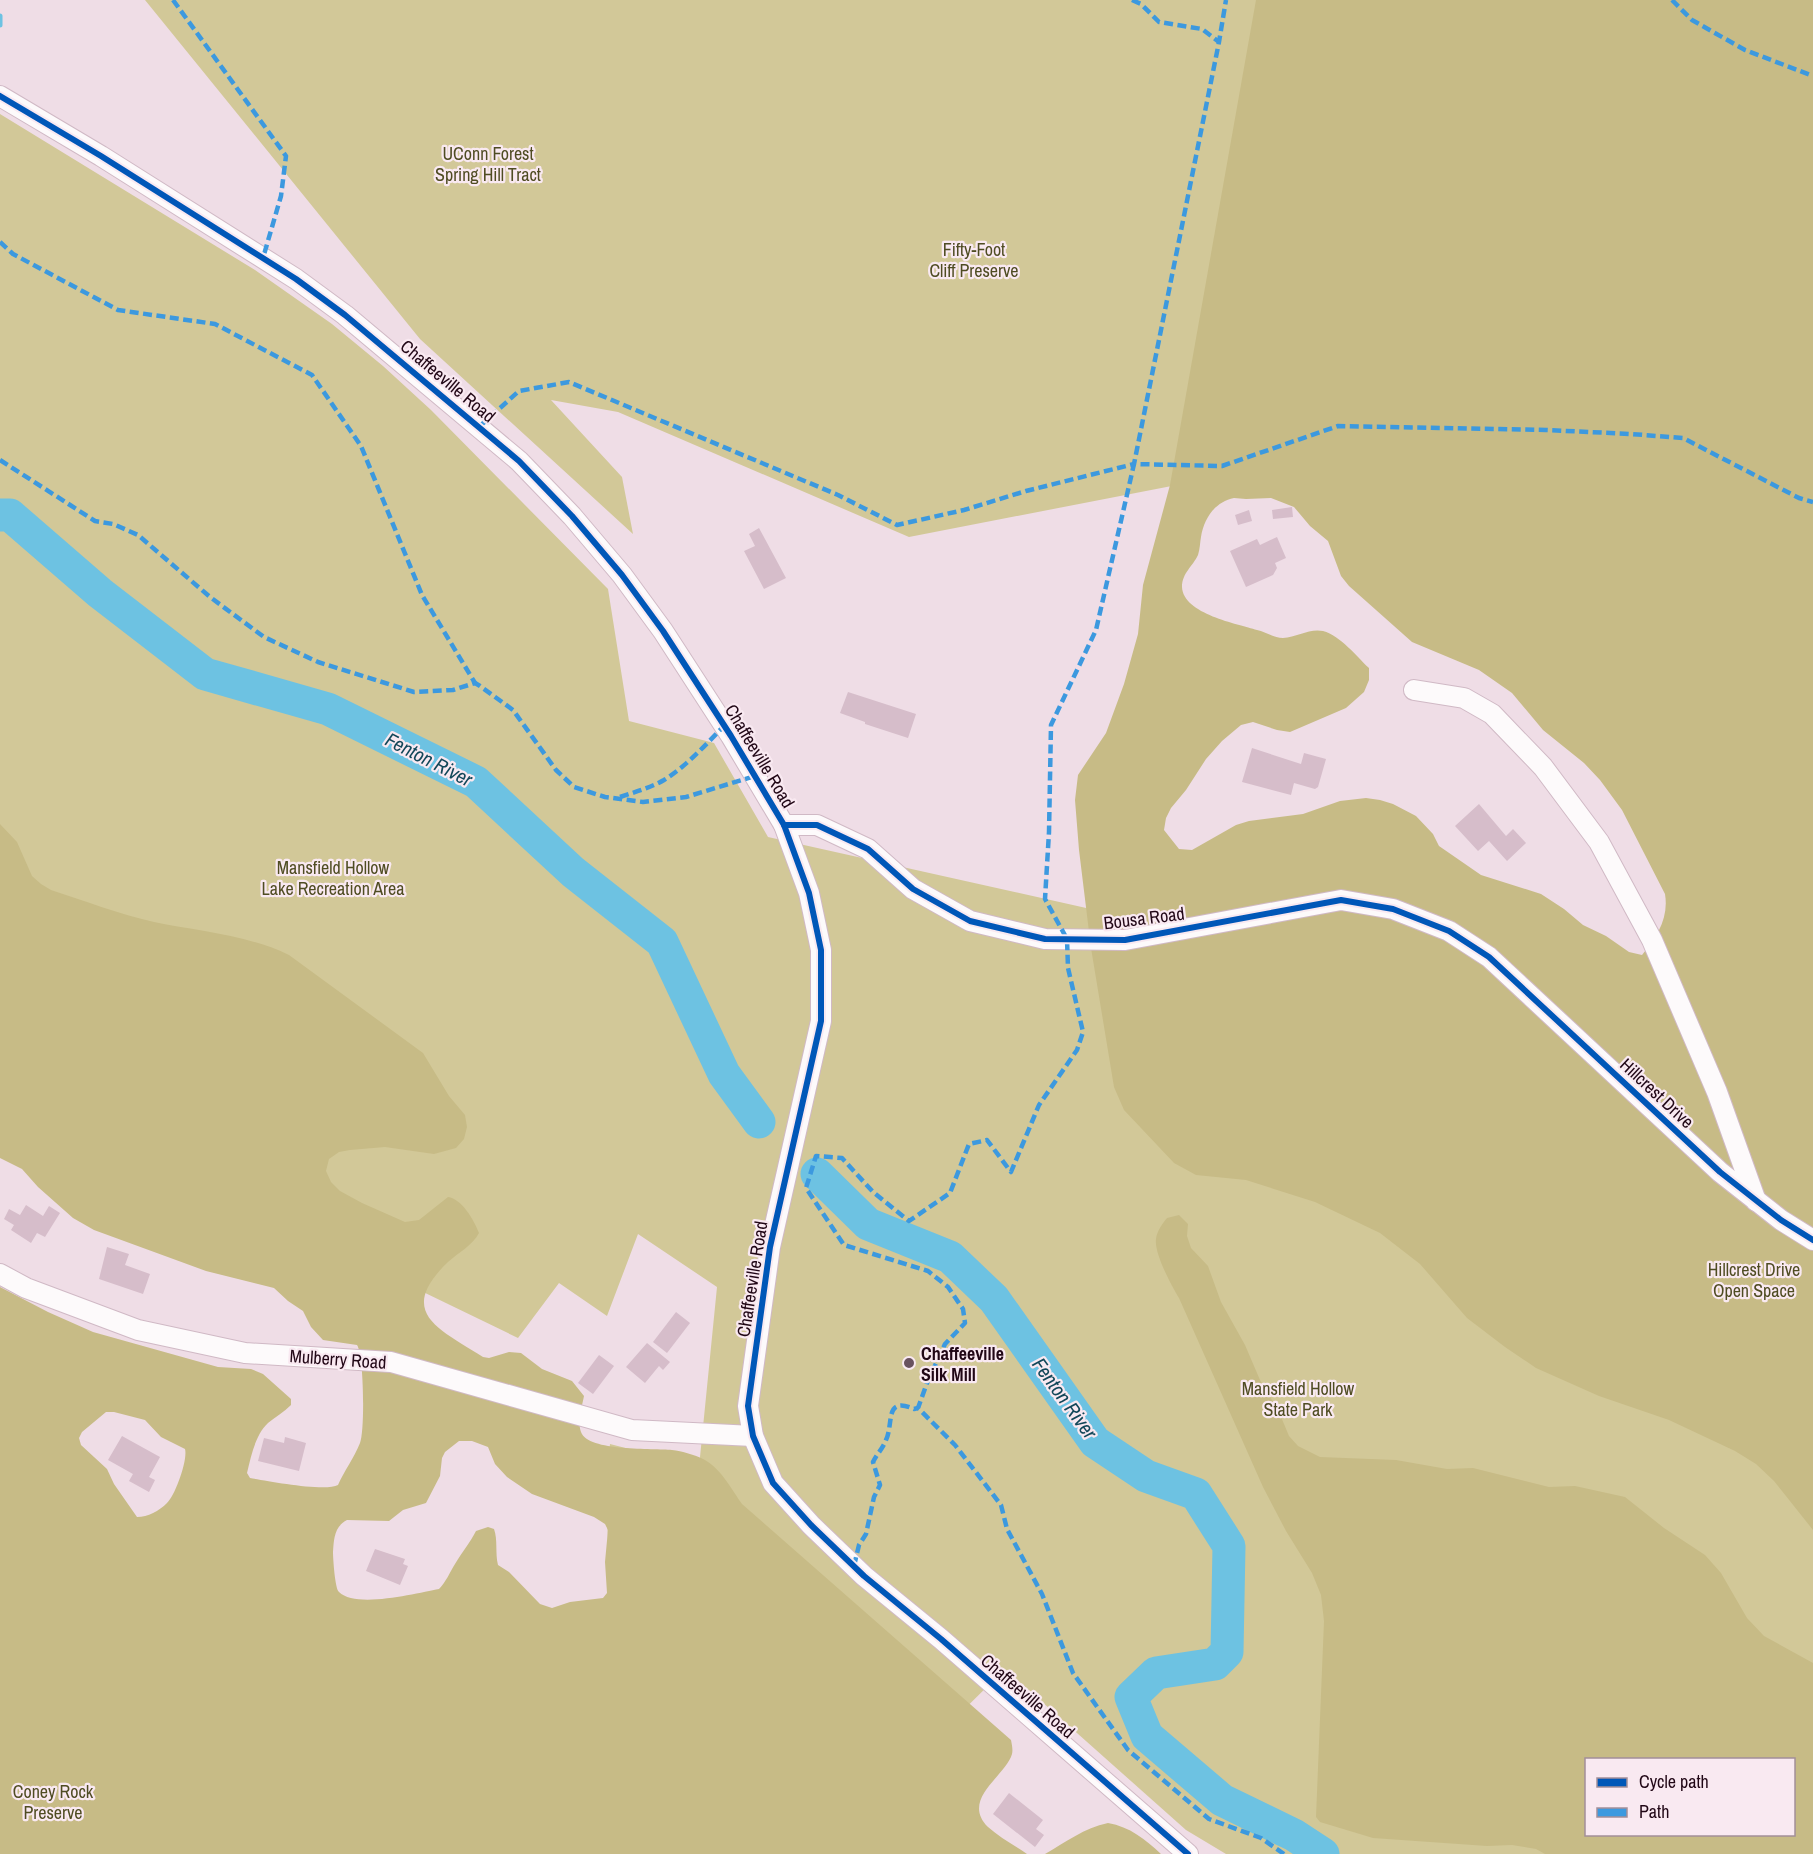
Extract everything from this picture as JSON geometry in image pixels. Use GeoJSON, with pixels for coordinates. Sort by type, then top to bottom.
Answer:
{"type":"FeatureCollection","features":[{"type":"Feature","properties":{"kind":"street","name":"Chaffeeville Road"},"geometry":{"type":"LineString","coordinates":[[0,96],[101,156],[296,279],[416,373],[519,460],[572,516],[615,567],[663,631],[731,736],[784,825],[809,893],[821,950],[820,1021],[770,1247],[748,1406],[753,1436],[773,1484],[812,1526],[864,1576],[941,1639],[1188,1854]]}},
{"type":"Feature","properties":{"kind":"street","name":"Hillcrest Drive"},"geometry":{"type":"LineString","coordinates":[[1414,690],[1464,698],[1492,714],[1543,767],[1599,842],[1652,940],[1717,1092],[1756,1201]]}},
{"type":"Feature","properties":{"kind":"street","name":"Bousa Road"},"geometry":{"type":"LineString","coordinates":[[784,825],[817,825],[868,849],[913,889],[970,921],[1046,939],[1125,940],[1341,900],[1393,909],[1449,931],[1489,957]]}},
{"type":"Feature","properties":{"kind":"street","name":"Hillcrest Drive"},"geometry":{"type":"LineString","coordinates":[[1489,957],[1720,1172],[1756,1201],[1813,1240]]}},
{"type":"Feature","properties":{"kind":"street","name":"Mulberry Road"},"geometry":{"type":"LineString","coordinates":[[0,1274],[26,1288],[138,1330],[181,1340],[244,1353],[391,1362],[632,1430],[753,1436]]}},
{"type":"Feature","properties":{"kind":"green space","name":"Fifty-Foot Cliff Preserve"},"geometry":{"type":"Polygon","coordinates":[[[145,0],[1813,0],[1182,484],[909,537],[618,412],[551,400],[622,477],[633,534],[420,339],[145,0]]]}},
{"type":"Feature","properties":{"kind":"green space","name":"Hillcrest Drive Open Space"},"geometry":{"type":"Polygon","coordinates":[[[1256,0],[1813,0],[1813,1530],[1774,1481],[1756,1464],[1735,1451],[1669,1420],[1599,1396],[1536,1368],[1505,1347],[1467,1318],[1420,1264],[1380,1233],[1315,1202],[1246,1180],[1196,1175],[1174,1163],[1124,1110],[1114,1087],[1091,948],[1075,800],[1078,775],[1106,733],[1124,684],[1138,634],[1143,585],[1170,485],[1256,0]],[[1271,498],[1227,500],[1216,507],[1208,517],[1202,530],[1198,555],[1182,582],[1185,596],[1201,611],[1276,637],[1283,638],[1313,631],[1330,634],[1342,642],[1369,668],[1369,680],[1364,692],[1346,708],[1290,732],[1253,722],[1241,725],[1222,741],[1206,759],[1166,818],[1164,830],[1179,849],[1192,850],[1236,825],[1249,821],[1303,814],[1340,801],[1366,798],[1380,800],[1416,816],[1433,834],[1439,846],[1481,875],[1541,894],[1583,925],[1606,936],[1629,952],[1642,955],[1661,927],[1666,903],[1665,894],[1622,810],[1600,780],[1584,763],[1543,730],[1512,693],[1479,670],[1412,642],[1349,586],[1341,576],[1328,541],[1310,526],[1294,507],[1271,498]]]}},
{"type":"Feature","properties":{"kind":"green space"},"geometry":{"type":"Polygon","coordinates":[[[0,114],[255,270],[332,324],[431,410],[608,589],[629,721],[714,743],[768,837],[1104,912],[1813,1392],[1813,1854],[1226,1854],[1186,1830],[1005,1669],[916,1757],[592,1630],[610,1587],[606,1496],[610,1444],[699,1467],[717,1287],[638,1234],[607,1316],[559,1283],[518,1338],[0,1087],[0,114]]]}},
{"type":"Feature","properties":{"kind":"green space","name":"Coney Rock Preserve"},"geometry":{"type":"Polygon","coordinates":[[[0,824],[17,842],[32,876],[51,890],[141,919],[240,938],[289,955],[423,1053],[449,1096],[465,1115],[467,1127],[464,1139],[456,1148],[434,1154],[385,1147],[339,1152],[329,1159],[326,1171],[331,1182],[340,1191],[405,1222],[419,1220],[448,1197],[458,1202],[467,1211],[479,1233],[465,1249],[448,1262],[433,1280],[425,1294],[424,1307],[430,1318],[452,1338],[483,1357],[489,1358],[509,1352],[521,1353],[542,1369],[572,1381],[584,1396],[580,1423],[581,1432],[586,1438],[596,1443],[622,1448],[680,1451],[700,1458],[715,1467],[742,1504],[1011,1740],[1012,1752],[1008,1762],[987,1788],[979,1807],[981,1817],[988,1827],[1027,1854],[0,1854],[0,1287],[93,1332],[218,1367],[251,1369],[263,1374],[291,1399],[291,1405],[268,1423],[260,1434],[254,1446],[247,1473],[250,1478],[309,1487],[338,1485],[360,1443],[363,1409],[361,1363],[357,1345],[323,1340],[311,1327],[303,1311],[274,1288],[206,1271],[94,1230],[73,1218],[38,1187],[22,1169],[0,1158],[0,824]],[[106,1412],[82,1432],[79,1438],[81,1445],[107,1469],[114,1484],[137,1517],[153,1513],[167,1503],[174,1493],[183,1469],[185,1449],[161,1437],[145,1420],[106,1412]],[[459,1441],[445,1452],[440,1476],[426,1503],[403,1510],[389,1521],[347,1520],[339,1526],[333,1552],[335,1580],[339,1592],[347,1597],[372,1600],[439,1589],[476,1531],[488,1527],[494,1529],[498,1565],[509,1572],[540,1604],[552,1608],[570,1602],[603,1598],[607,1593],[605,1562],[608,1530],[605,1524],[594,1517],[532,1494],[507,1477],[495,1464],[488,1447],[472,1441],[459,1441]]]}},
{"type":"Feature","properties":{"kind":"green space"},"geometry":{"type":"Polygon","coordinates":[[[1179,1215],[1188,1224],[1187,1236],[1191,1248],[1208,1266],[1221,1302],[1245,1345],[1260,1380],[1279,1412],[1289,1436],[1298,1446],[1320,1457],[1396,1460],[1447,1469],[1473,1468],[1549,1487],[1575,1486],[1625,1497],[1664,1528],[1705,1555],[1721,1573],[1747,1618],[1764,1636],[1813,1663],[1813,1854],[1545,1854],[1536,1849],[1512,1845],[1487,1846],[1373,1838],[1320,1822],[1316,1817],[1324,1621],[1321,1595],[1312,1573],[1263,1487],[1164,1269],[1156,1245],[1160,1228],[1167,1218],[1179,1215]]]}},
{"type":"Feature","properties":{"kind":"green space"},"geometry":{"type":"Polygon","coordinates":[[[1108,1823],[1137,1834],[1161,1854],[1045,1854],[1083,1832],[1108,1823]]]}},
{"type":"Feature","properties":{"kind":"building"},"geometry":{"type":"Polygon","coordinates":[[[1292,507],[1293,517],[1273,519],[1272,510],[1292,507]]]}},
{"type":"Feature","properties":{"kind":"building"},"geometry":{"type":"Polygon","coordinates":[[[1249,510],[1252,521],[1238,525],[1235,515],[1249,510]]]}},
{"type":"Feature","properties":{"kind":"building"},"geometry":{"type":"Polygon","coordinates":[[[759,528],[786,578],[764,589],[744,551],[755,546],[749,534],[759,528]]]}},
{"type":"Feature","properties":{"kind":"building"},"geometry":{"type":"Polygon","coordinates":[[[1277,537],[1286,558],[1275,563],[1277,568],[1273,575],[1246,587],[1230,551],[1257,539],[1260,545],[1277,537]]]}},
{"type":"Feature","properties":{"kind":"building"},"geometry":{"type":"Polygon","coordinates":[[[848,692],[916,714],[908,738],[840,713],[848,692]]]}},
{"type":"Feature","properties":{"kind":"building"},"geometry":{"type":"Polygon","coordinates":[[[1252,748],[1301,764],[1304,753],[1326,759],[1318,787],[1315,789],[1294,783],[1291,795],[1242,782],[1252,748]]]}},
{"type":"Feature","properties":{"kind":"building"},"geometry":{"type":"Polygon","coordinates":[[[1479,804],[1506,836],[1513,829],[1526,843],[1507,861],[1489,841],[1478,851],[1455,826],[1479,804]]]}},
{"type":"Feature","properties":{"kind":"building"},"geometry":{"type":"Polygon","coordinates":[[[26,1205],[43,1216],[49,1206],[60,1213],[45,1237],[37,1233],[31,1243],[11,1230],[14,1225],[4,1219],[9,1209],[20,1215],[26,1205]]]}},
{"type":"Feature","properties":{"kind":"building"},"geometry":{"type":"Polygon","coordinates":[[[107,1247],[129,1254],[125,1265],[150,1274],[143,1294],[99,1279],[107,1247]]]}},
{"type":"Feature","properties":{"kind":"building"},"geometry":{"type":"Polygon","coordinates":[[[676,1312],[690,1323],[667,1353],[653,1342],[676,1312]]]}},
{"type":"Feature","properties":{"kind":"building"},"geometry":{"type":"Polygon","coordinates":[[[647,1343],[670,1362],[663,1370],[659,1366],[645,1383],[626,1367],[647,1343]]]}},
{"type":"Feature","properties":{"kind":"building"},"geometry":{"type":"Polygon","coordinates":[[[599,1355],[614,1366],[593,1394],[578,1383],[599,1355]]]}},
{"type":"Feature","properties":{"kind":"building"},"geometry":{"type":"Polygon","coordinates":[[[122,1436],[160,1457],[149,1477],[155,1480],[149,1492],[129,1481],[133,1474],[108,1460],[122,1436]]]}},
{"type":"Feature","properties":{"kind":"building"},"geometry":{"type":"Polygon","coordinates":[[[285,1437],[306,1443],[299,1471],[258,1461],[264,1438],[284,1443],[285,1437]]]}},
{"type":"Feature","properties":{"kind":"building"},"geometry":{"type":"Polygon","coordinates":[[[375,1549],[405,1559],[403,1564],[408,1566],[400,1585],[366,1571],[375,1549]]]}},
{"type":"Feature","properties":{"kind":"building"},"geometry":{"type":"Polygon","coordinates":[[[1009,1793],[1043,1820],[1036,1829],[1044,1835],[1035,1847],[993,1814],[1009,1793]]]}},
{"type":"Feature","properties":{"kind":"waterway"},"geometry":{"type":"LineString","coordinates":[[0,16],[0,25]]}},
{"type":"Feature","properties":{"kind":"waterway","name":"Fenton River"},"geometry":{"type":"LineString","coordinates":[[0,515],[10,515],[100,593],[205,674],[328,709],[476,782],[573,872],[662,942],[724,1074],[759,1122]]}},
{"type":"Feature","properties":{"kind":"waterway","name":"Fenton River"},"geometry":{"type":"LineString","coordinates":[[817,1174],[868,1224],[950,1257],[994,1299],[1095,1442],[1146,1476],[1196,1494],[1229,1546],[1227,1652],[1215,1664],[1156,1673],[1131,1697],[1147,1736],[1222,1800],[1294,1835],[1323,1854]]}},
{"type":"Feature","properties":{"kind":"marked path"},"geometry":{"type":"LineString","coordinates":[[173,0],[286,156],[281,196],[263,258]]}},
{"type":"Feature","properties":{"kind":"marked path"},"geometry":{"type":"LineString","coordinates":[[1132,0],[1141,4],[1159,22],[1202,29],[1219,42]]}},
{"type":"Feature","properties":{"kind":"marked path"},"geometry":{"type":"LineString","coordinates":[[480,426],[519,391],[569,382],[838,495],[897,525],[964,510],[1026,491],[1134,464],[1226,0]]}},
{"type":"Feature","properties":{"kind":"marked path"},"geometry":{"type":"LineString","coordinates":[[1672,0],[1692,20],[1745,50],[1813,76]]}},
{"type":"Feature","properties":{"kind":"marked path"},"geometry":{"type":"LineString","coordinates":[[0,242],[13,254],[118,310],[215,324],[312,375],[361,446],[422,595],[475,683]]}},
{"type":"Feature","properties":{"kind":"marked path"},"geometry":{"type":"LineString","coordinates":[[1284,1854],[1261,1838],[1209,1819],[1128,1750],[1073,1673],[1042,1594],[1007,1529],[1001,1505],[955,1445],[918,1408],[945,1344],[965,1323],[963,1309],[948,1287],[928,1271],[844,1245],[806,1188],[816,1156],[842,1158],[873,1192],[909,1221],[950,1193],[969,1144],[987,1140],[1011,1172],[1039,1105],[1077,1050],[1083,1032],[1068,968],[1067,939],[1045,899],[1051,725],[1096,630],[1134,464],[1222,466],[1338,426],[1631,434],[1683,438],[1799,498],[1813,502]]}},
{"type":"Feature","properties":{"kind":"marked path"},"geometry":{"type":"LineString","coordinates":[[0,460],[95,521],[113,524],[138,535],[210,597],[264,637],[318,662],[414,692],[453,690],[475,683],[513,710],[556,770],[574,787],[605,797],[643,802],[686,797],[755,776]]}},
{"type":"Feature","properties":{"kind":"marked path"},"geometry":{"type":"LineString","coordinates":[[620,797],[664,780],[681,768],[725,725]]}},
{"type":"Feature","properties":{"kind":"marked path"},"geometry":{"type":"LineString","coordinates":[[854,1566],[859,1545],[866,1534],[874,1497],[880,1485],[873,1462],[886,1440],[892,1413],[898,1406],[918,1408]]}},
{"type":"Feature","properties":{"kind":"cycle path"},"geometry":{"type":"LineString","coordinates":[[0,96],[101,156],[296,279],[345,315],[519,461],[572,516],[622,575],[663,631],[731,736],[784,825],[809,893],[821,950],[821,1021],[770,1247],[748,1406],[753,1436],[773,1483],[811,1525],[864,1576],[941,1639],[1188,1854]]}},
{"type":"Feature","properties":{"kind":"cycle path"},"geometry":{"type":"LineString","coordinates":[[784,825],[817,825],[868,849],[913,889],[970,921],[1045,939],[1125,940],[1341,900],[1393,909],[1449,931],[1489,957],[1720,1172],[1781,1220],[1813,1240]]}},
{"type":"Feature","properties":{"kind":"place","name":"Chaffeeville Silk Mill"},"geometry":{"type":"Point","coordinates":[909,1363]}},
{"type":"Feature","properties":{"kind":"park label","name":"UConn Forest Spring Hill Tract"},"geometry":{"type":"Point","coordinates":[488,163]}},
{"type":"Feature","properties":{"kind":"park label","name":"Mansfield Hollow Lake Recreation Area"},"geometry":{"type":"Point","coordinates":[333,877]}},
{"type":"Feature","properties":{"kind":"park label","name":"Mansfield Hollow State Park"},"geometry":{"type":"Point","coordinates":[1298,1398]}}]}
